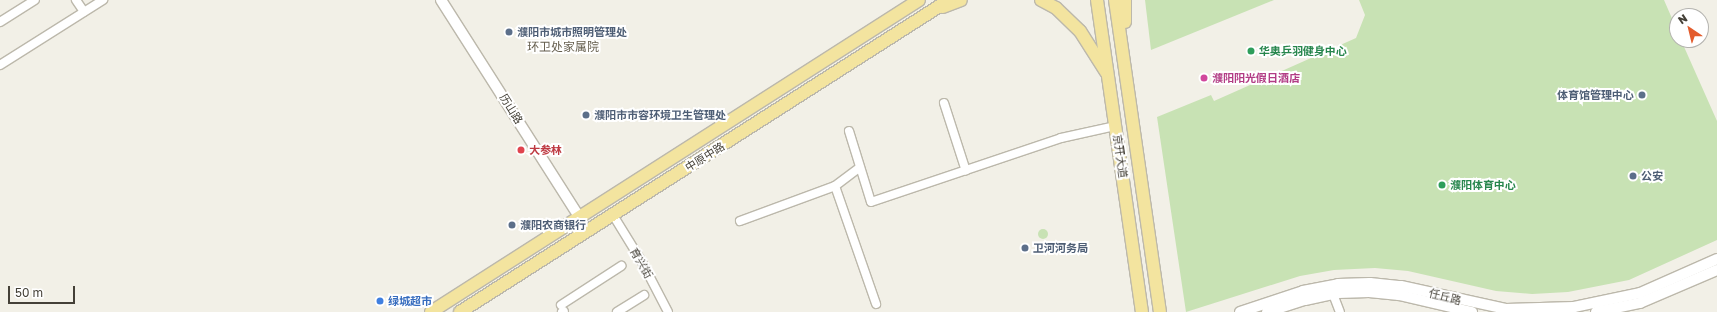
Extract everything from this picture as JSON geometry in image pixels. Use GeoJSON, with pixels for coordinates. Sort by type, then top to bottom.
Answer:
{"type":"FeatureCollection","features":[{"type":"Feature","properties":{"kind":"main road","name":"中原中路"},"geometry":{"type":"LineString","coordinates":[[460,312],[949,0]]}},
{"type":"Feature","properties":{"kind":"main road"},"geometry":{"type":"LineString","coordinates":[[929,12],[961,0]]}},
{"type":"Feature","properties":{"kind":"main road"},"geometry":{"type":"LineString","coordinates":[[1041,0],[1056,8],[1080,31],[1109,78]]}},
{"type":"Feature","properties":{"kind":"main road","name":"京开大道"},"geometry":{"type":"LineString","coordinates":[[1097,0],[1142,312]]}},
{"type":"Feature","properties":{"kind":"main road","name":"京开大道"},"geometry":{"type":"LineString","coordinates":[[1116,0],[1160,312]]}},
{"type":"Feature","properties":{"kind":"main road"},"geometry":{"type":"LineString","coordinates":[[1124,64],[1125,0]]}},
{"type":"Feature","properties":{"kind":"main road","name":"中原中路"},"geometry":{"type":"LineString","coordinates":[[431,312],[917,1]]}},
{"type":"Feature","properties":{"kind":"street"},"geometry":{"type":"LineString","coordinates":[[0,22],[35,0]]}},
{"type":"Feature","properties":{"kind":"street"},"geometry":{"type":"LineString","coordinates":[[76,0],[84,12]]}},
{"type":"Feature","properties":{"kind":"street"},"geometry":{"type":"LineString","coordinates":[[0,65],[103,0]]}},
{"type":"Feature","properties":{"kind":"street","name":"历山路"},"geometry":{"type":"LineString","coordinates":[[441,0],[580,218]]}},
{"type":"Feature","properties":{"kind":"street"},"geometry":{"type":"LineString","coordinates":[[944,103],[966,170]]}},
{"type":"Feature","properties":{"kind":"street"},"geometry":{"type":"LineString","coordinates":[[848,131],[871,202],[1061,138],[1115,126]]}},
{"type":"Feature","properties":{"kind":"street"},"geometry":{"type":"LineString","coordinates":[[740,222],[835,186],[860,167]]}},
{"type":"Feature","properties":{"kind":"street"},"geometry":{"type":"LineString","coordinates":[[835,186],[876,304]]}},
{"type":"Feature","properties":{"kind":"street","name":"育兴街"},"geometry":{"type":"LineString","coordinates":[[613,215],[642,262],[668,312]]}},
{"type":"Feature","properties":{"kind":"street","name":"任丘路"},"geometry":{"type":"LineString","coordinates":[[1240,312],[1302,291],[1338,284],[1370,283],[1401,286],[1506,309],[1574,307],[1640,293],[1717,259]]}},
{"type":"Feature","properties":{"kind":"street"},"geometry":{"type":"LineString","coordinates":[[562,309],[621,266]]}},
{"type":"Feature","properties":{"kind":"street"},"geometry":{"type":"LineString","coordinates":[[1596,312],[1640,303],[1717,270]]}},
{"type":"Feature","properties":{"kind":"street","name":"任丘路"},"geometry":{"type":"LineString","coordinates":[[1267,312],[1305,300],[1333,294],[1369,292],[1400,295],[1472,312]]}},
{"type":"Feature","properties":{"kind":"street"},"geometry":{"type":"LineString","coordinates":[[617,312],[644,294]]}},
{"type":"Feature","properties":{"kind":"street"},"geometry":{"type":"LineString","coordinates":[[1333,294],[1340,312]]}},
{"type":"Feature","properties":{"kind":"green space"},"geometry":{"type":"Polygon","coordinates":[[[1145,0],[1274,0],[1151,50],[1145,0]]]}},
{"type":"Feature","properties":{"kind":"green space","name":"濮阳体育中心"},"geometry":{"type":"Polygon","coordinates":[[[1359,0],[1664,0],[1669,12],[1669,48],[1685,48],[1717,121],[1717,240],[1629,280],[1568,292],[1532,294],[1496,291],[1408,271],[1375,268],[1334,270],[1300,276],[1186,312],[1157,117],[1211,95],[1214,101],[1356,38],[1365,15],[1359,0]]]}},
{"type":"Feature","properties":{"kind":"green space"},"geometry":{"type":"Polygon","coordinates":[[[1041,229],[1045,229],[1047,230],[1047,238],[1041,239],[1038,236],[1038,232],[1041,229]]]}},
{"type":"Feature","properties":{"kind":"place","name":"濮阳市城市照明管理处"},"geometry":{"type":"Point","coordinates":[509,32]}},
{"type":"Feature","properties":{"kind":"place","name":"华奥乒羽健身中心"},"geometry":{"type":"Point","coordinates":[1251,51]}},
{"type":"Feature","properties":{"kind":"place","name":"濮阳阳光假日酒店"},"geometry":{"type":"Point","coordinates":[1204,78]}},
{"type":"Feature","properties":{"kind":"place","name":"体育馆管理中心"},"geometry":{"type":"Point","coordinates":[1642,95]}},
{"type":"Feature","properties":{"kind":"place","name":"濮阳市市容环境卫生管理处"},"geometry":{"type":"Point","coordinates":[586,115]}},
{"type":"Feature","properties":{"kind":"place","name":"大参林"},"geometry":{"type":"Point","coordinates":[521,150]}},
{"type":"Feature","properties":{"kind":"place","name":"公安"},"geometry":{"type":"Point","coordinates":[1633,176]}},
{"type":"Feature","properties":{"kind":"place","name":"濮阳体育中心"},"geometry":{"type":"Point","coordinates":[1442,185]}},
{"type":"Feature","properties":{"kind":"place","name":"濮阳农商银行"},"geometry":{"type":"Point","coordinates":[512,225]}},
{"type":"Feature","properties":{"kind":"place","name":"卫河河务局"},"geometry":{"type":"Point","coordinates":[1025,248]}},
{"type":"Feature","properties":{"kind":"place","name":"绿城超市"},"geometry":{"type":"Point","coordinates":[380,301]}},
{"type":"Feature","properties":{"kind":"district","name":"环卫处家属院"},"geometry":{"type":"Point","coordinates":[563,47]}}]}
